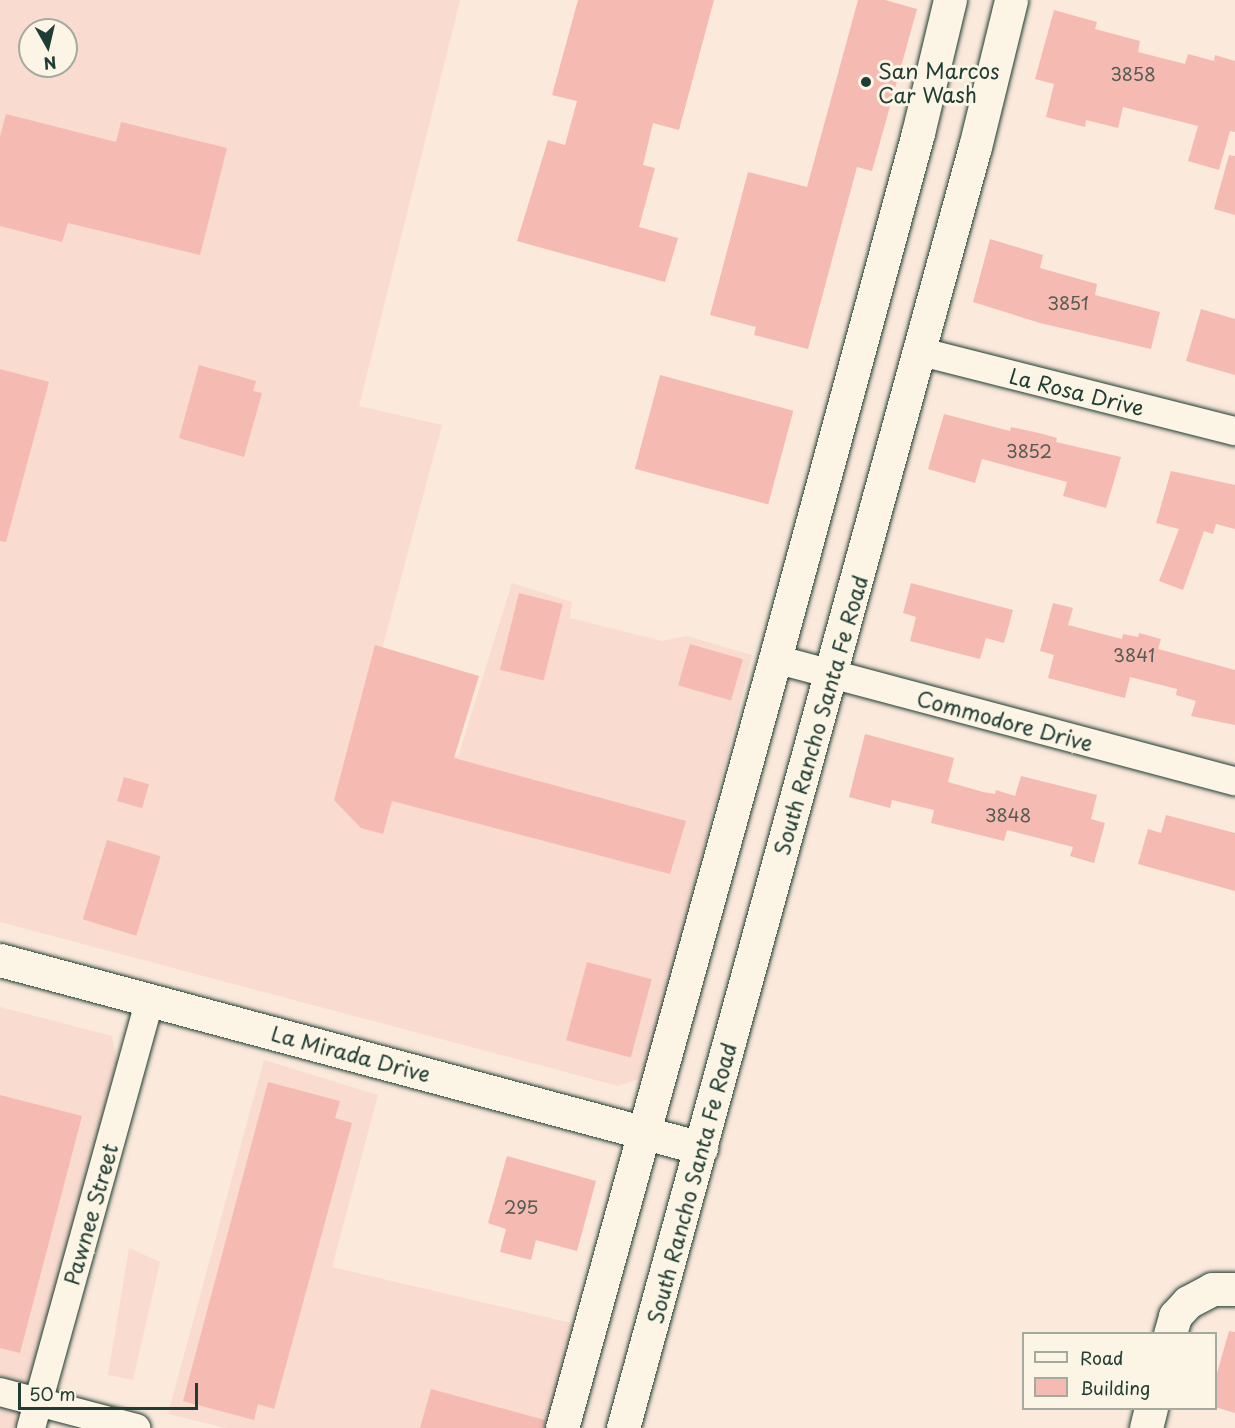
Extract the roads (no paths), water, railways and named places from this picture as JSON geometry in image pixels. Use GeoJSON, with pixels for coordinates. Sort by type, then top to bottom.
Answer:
{"type":"FeatureCollection","features":[{"type":"Feature","properties":{"kind":"main road"},"geometry":{"type":"LineString","coordinates":[[562,1428],[918,133],[950,0]]}},
{"type":"Feature","properties":{"kind":"main road","name":"South Rancho Santa Fe Road"},"geometry":{"type":"LineString","coordinates":[[623,1428],[832,675],[975,147],[1011,0]]}},
{"type":"Feature","properties":{"kind":"main road","name":"La Mirada Drive"},"geometry":{"type":"LineString","coordinates":[[0,960],[701,1148]]}},
{"type":"Feature","properties":{"kind":"main road"},"geometry":{"type":"LineString","coordinates":[[1171,1332],[1175,1316],[1188,1302],[1212,1289],[1235,1289]]}},
{"type":"Feature","properties":{"kind":"main road"},"geometry":{"type":"LineString","coordinates":[[1146,1428],[1150,1410]]}},
{"type":"Feature","properties":{"kind":"street","name":"La Rosa Drive"},"geometry":{"type":"LineString","coordinates":[[918,351],[1235,431]]}},
{"type":"Feature","properties":{"kind":"street","name":"Commodore Drive"},"geometry":{"type":"LineString","coordinates":[[775,659],[1235,781]]}},
{"type":"Feature","properties":{"kind":"street","name":"Pawnee Street"},"geometry":{"type":"LineString","coordinates":[[34,1415],[150,999]]}},
{"type":"Feature","properties":{"kind":"street"},"geometry":{"type":"LineString","coordinates":[[0,1392],[34,1415],[136,1428]]}},
{"type":"Feature","properties":{"kind":"place","name":"San Marcos Car Wash"},"geometry":{"type":"Point","coordinates":[866,82]}}]}
